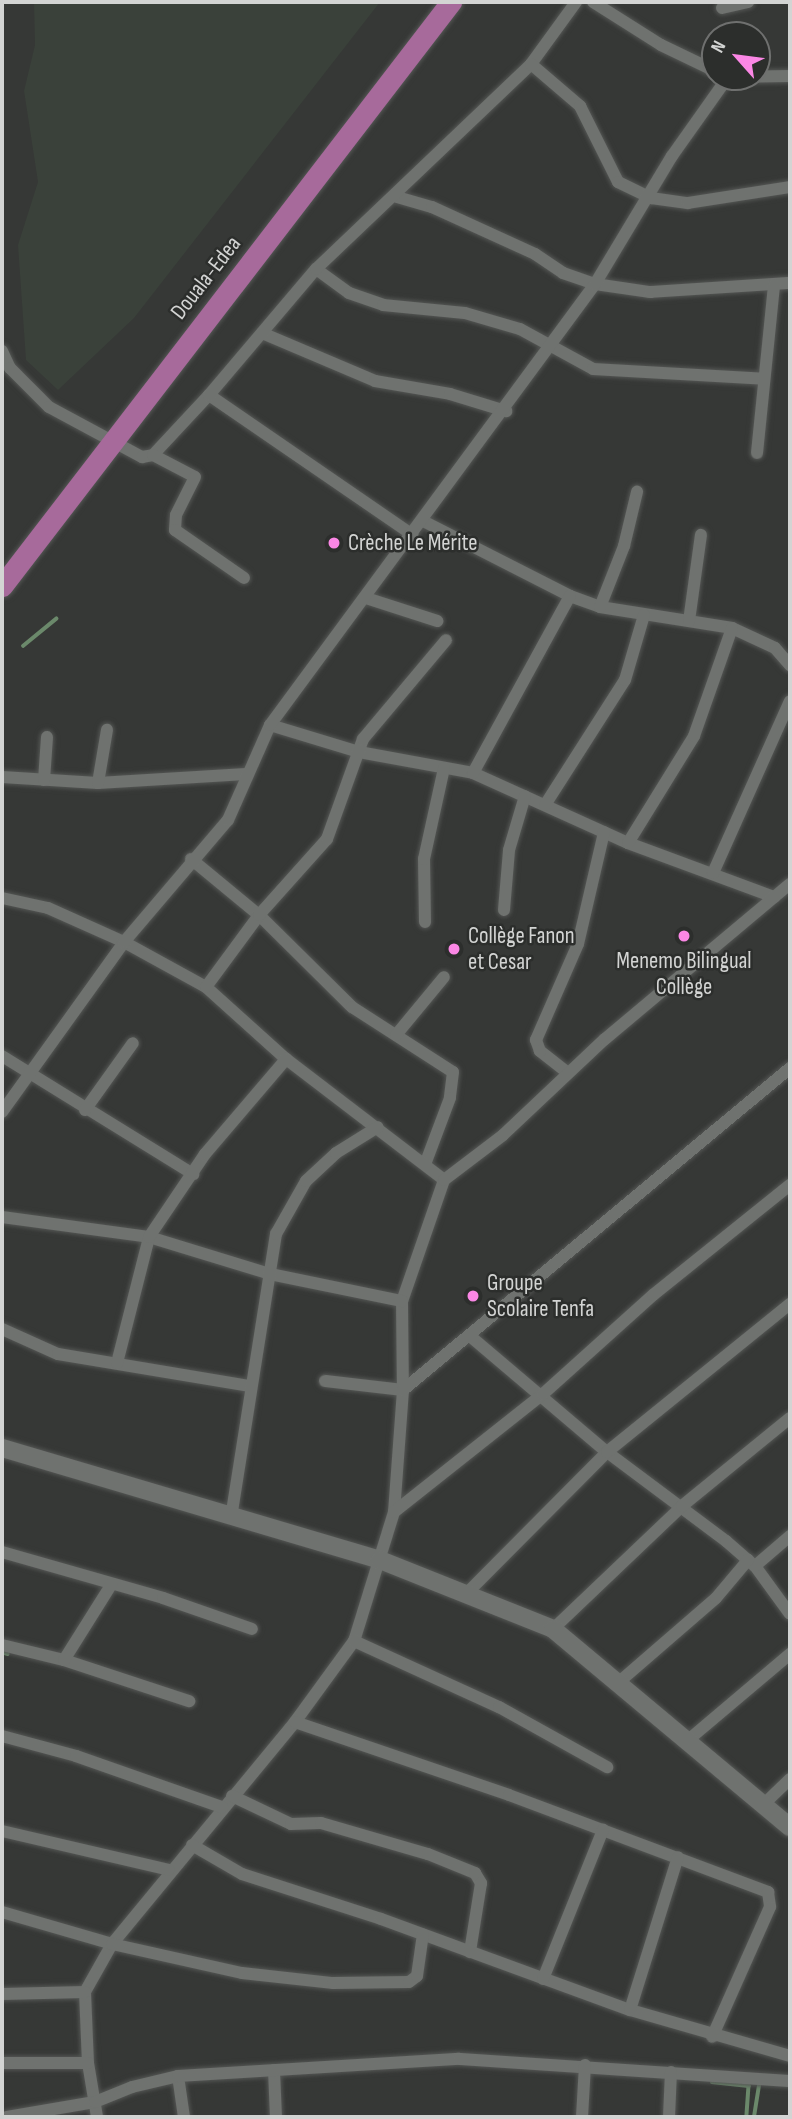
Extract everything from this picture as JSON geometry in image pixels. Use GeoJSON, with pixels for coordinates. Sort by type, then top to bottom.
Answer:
{"type":"FeatureCollection","features":[{"type":"Feature","properties":{"kind":"highway","name":"Douala-Edea"},"geometry":{"type":"LineString","coordinates":[[2,586],[452,2]]}},
{"type":"Feature","properties":{"kind":"main road"},"geometry":{"type":"LineString","coordinates":[[2,1448],[230,1518],[380,1560],[468,1592],[552,1629],[790,1826]]}},
{"type":"Feature","properties":{"kind":"street"},"geometry":{"type":"LineString","coordinates":[[2,351],[28,390],[111,444],[142,457],[153,455],[209,395],[316,269],[397,197],[414,173],[531,64],[576,2]]}},
{"type":"Feature","properties":{"kind":"street"},"geometry":{"type":"LineString","coordinates":[[593,2],[661,45],[701,64]]}},
{"type":"Feature","properties":{"kind":"street"},"geometry":{"type":"LineString","coordinates":[[722,8],[748,2]]}},
{"type":"Feature","properties":{"kind":"street"},"geometry":{"type":"LineString","coordinates":[[531,64],[580,106],[618,181],[651,198],[688,203],[790,187]]}},
{"type":"Feature","properties":{"kind":"street"},"geometry":{"type":"LineString","coordinates":[[771,76],[790,76]]}},
{"type":"Feature","properties":{"kind":"street"},"geometry":{"type":"LineString","coordinates":[[2,1112],[124,942],[191,859],[228,820],[246,774],[271,725],[506,411],[595,284],[651,198],[672,156],[717,91]]}},
{"type":"Feature","properties":{"kind":"street"},"geometry":{"type":"LineString","coordinates":[[397,197],[432,207],[535,254],[563,273],[595,284],[650,292],[790,283]]}},
{"type":"Feature","properties":{"kind":"street"},"geometry":{"type":"LineString","coordinates":[[316,269],[349,293],[383,304],[465,313],[520,329],[605,371],[764,379]]}},
{"type":"Feature","properties":{"kind":"street"},"geometry":{"type":"LineString","coordinates":[[757,453],[774,285]]}},
{"type":"Feature","properties":{"kind":"street"},"geometry":{"type":"LineString","coordinates":[[262,333],[375,381],[450,394],[506,411]]}},
{"type":"Feature","properties":{"kind":"street"},"geometry":{"type":"LineString","coordinates":[[209,395],[413,536]]}},
{"type":"Feature","properties":{"kind":"street"},"geometry":{"type":"LineString","coordinates":[[153,455],[195,477],[176,515],[175,530],[244,578]]}},
{"type":"Feature","properties":{"kind":"street"},"geometry":{"type":"LineString","coordinates":[[600,607],[624,546],[637,492]]}},
{"type":"Feature","properties":{"kind":"street"},"geometry":{"type":"LineString","coordinates":[[423,521],[570,596],[600,607],[732,628],[775,648],[790,665]]}},
{"type":"Feature","properties":{"kind":"street"},"geometry":{"type":"LineString","coordinates":[[689,621],[701,535]]}},
{"type":"Feature","properties":{"kind":"street"},"geometry":{"type":"LineString","coordinates":[[473,774],[570,596]]}},
{"type":"Feature","properties":{"kind":"street"},"geometry":{"type":"LineString","coordinates":[[366,598],[438,621]]}},
{"type":"Feature","properties":{"kind":"street"},"geometry":{"type":"LineString","coordinates":[[545,806],[625,680],[644,615]]}},
{"type":"Feature","properties":{"kind":"street"},"geometry":{"type":"LineString","coordinates":[[628,843],[694,736],[732,628]]}},
{"type":"Feature","properties":{"kind":"street"},"geometry":{"type":"LineString","coordinates":[[206,987],[260,915],[327,839],[363,739],[446,640]]}},
{"type":"Feature","properties":{"kind":"street"},"geometry":{"type":"LineString","coordinates":[[713,873],[790,701]]}},
{"type":"Feature","properties":{"kind":"street"},"geometry":{"type":"LineString","coordinates":[[271,725],[359,752],[473,774],[628,843],[774,897]]}},
{"type":"Feature","properties":{"kind":"street"},"geometry":{"type":"LineString","coordinates":[[98,783],[107,730]]}},
{"type":"Feature","properties":{"kind":"street"},"geometry":{"type":"LineString","coordinates":[[44,780],[47,737]]}},
{"type":"Feature","properties":{"kind":"street"},"geometry":{"type":"LineString","coordinates":[[425,922],[424,859],[444,768]]}},
{"type":"Feature","properties":{"kind":"street"},"geometry":{"type":"LineString","coordinates":[[2,777],[98,783],[246,774]]}},
{"type":"Feature","properties":{"kind":"street"},"geometry":{"type":"LineString","coordinates":[[504,910],[509,850],[525,796]]}},
{"type":"Feature","properties":{"kind":"street"},"geometry":{"type":"LineString","coordinates":[[568,1073],[540,1051],[536,1040],[578,944],[604,832]]}},
{"type":"Feature","properties":{"kind":"street"},"geometry":{"type":"LineString","coordinates":[[191,859],[260,915],[338,996],[453,1072],[450,1098],[426,1162]]}},
{"type":"Feature","properties":{"kind":"street"},"geometry":{"type":"LineString","coordinates":[[97,2117],[88,2063],[85,1992],[113,1944],[169,1870],[295,1722],[354,1641],[394,1512],[403,1390],[402,1301],[444,1180],[503,1135],[568,1073],[790,884]]}},
{"type":"Feature","properties":{"kind":"street"},"geometry":{"type":"LineString","coordinates":[[2,898],[48,908],[124,942],[206,987],[286,1059],[426,1162],[444,1180]]}},
{"type":"Feature","properties":{"kind":"street"},"geometry":{"type":"LineString","coordinates":[[396,1035],[444,977]]}},
{"type":"Feature","properties":{"kind":"street"},"geometry":{"type":"LineString","coordinates":[[85,1110],[133,1043]]}},
{"type":"Feature","properties":{"kind":"street"},"geometry":{"type":"LineString","coordinates":[[2,1056],[27,1074],[192,1174]]}},
{"type":"Feature","properties":{"kind":"street"},"geometry":{"type":"LineString","coordinates":[[117,1363],[131,1294],[149,1237],[192,1174],[286,1059]]}},
{"type":"Feature","properties":{"kind":"street"},"geometry":{"type":"LineString","coordinates":[[326,1381],[403,1390],[790,1068]]}},
{"type":"Feature","properties":{"kind":"street"},"geometry":{"type":"LineString","coordinates":[[230,1518],[276,1234],[300,1189],[336,1153],[378,1127]]}},
{"type":"Feature","properties":{"kind":"street"},"geometry":{"type":"LineString","coordinates":[[394,1512],[543,1394],[653,1295],[790,1185]]}},
{"type":"Feature","properties":{"kind":"street"},"geometry":{"type":"LineString","coordinates":[[2,1217],[149,1237],[271,1274],[402,1301]]}},
{"type":"Feature","properties":{"kind":"street"},"geometry":{"type":"LineString","coordinates":[[468,1592],[607,1452],[790,1304]]}},
{"type":"Feature","properties":{"kind":"street"},"geometry":{"type":"LineString","coordinates":[[2,1329],[58,1354],[250,1386]]}},
{"type":"Feature","properties":{"kind":"street"},"geometry":{"type":"LineString","coordinates":[[470,1336],[543,1394],[607,1452],[682,1506],[752,1563],[790,1614]]}},
{"type":"Feature","properties":{"kind":"street"},"geometry":{"type":"LineString","coordinates":[[552,1629],[682,1506],[790,1418]]}},
{"type":"Feature","properties":{"kind":"street"},"geometry":{"type":"LineString","coordinates":[[619,1682],[752,1563],[790,1536]]}},
{"type":"Feature","properties":{"kind":"street"},"geometry":{"type":"LineString","coordinates":[[2,1552],[252,1629]]}},
{"type":"Feature","properties":{"kind":"street"},"geometry":{"type":"LineString","coordinates":[[64,1660],[111,1585]]}},
{"type":"Feature","properties":{"kind":"street"},"geometry":{"type":"LineString","coordinates":[[354,1641],[499,1707],[607,1767]]}},
{"type":"Feature","properties":{"kind":"street"},"geometry":{"type":"LineString","coordinates":[[2,1645],[64,1660],[189,1701]]}},
{"type":"Feature","properties":{"kind":"street"},"geometry":{"type":"LineString","coordinates":[[687,1741],[790,1654]]}},
{"type":"Feature","properties":{"kind":"street"},"geometry":{"type":"LineString","coordinates":[[295,1722],[603,1829],[768,1892],[771,1898],[712,2037]]}},
{"type":"Feature","properties":{"kind":"street"},"geometry":{"type":"LineString","coordinates":[[2,1736],[76,1756],[222,1807]]}},
{"type":"Feature","properties":{"kind":"street"},"geometry":{"type":"LineString","coordinates":[[764,1804],[790,1779]]}},
{"type":"Feature","properties":{"kind":"street"},"geometry":{"type":"LineString","coordinates":[[232,1796],[291,1824],[321,1823],[428,1854],[475,1873],[481,1883],[470,1952]]}},
{"type":"Feature","properties":{"kind":"street"},"geometry":{"type":"LineString","coordinates":[[543,1979],[603,1829]]}},
{"type":"Feature","properties":{"kind":"street"},"geometry":{"type":"LineString","coordinates":[[2,1831],[169,1870]]}},
{"type":"Feature","properties":{"kind":"street"},"geometry":{"type":"LineString","coordinates":[[192,1845],[242,1874],[423,1934],[630,2010],[712,2037],[790,2056]]}},
{"type":"Feature","properties":{"kind":"street"},"geometry":{"type":"LineString","coordinates":[[630,2010],[678,1857]]}},
{"type":"Feature","properties":{"kind":"street"},"geometry":{"type":"LineString","coordinates":[[2,1912],[113,1944],[242,1973],[394,1985],[417,1976],[423,1934]]}},
{"type":"Feature","properties":{"kind":"street"},"geometry":{"type":"LineString","coordinates":[[2,1994],[85,1992]]}},
{"type":"Feature","properties":{"kind":"street"},"geometry":{"type":"LineString","coordinates":[[7,2117],[95,2102],[132,2087],[178,2076],[459,2059],[584,2065],[790,2081]]}},
{"type":"Feature","properties":{"kind":"street"},"geometry":{"type":"LineString","coordinates":[[2,2063],[88,2063]]}},
{"type":"Feature","properties":{"kind":"street"},"geometry":{"type":"LineString","coordinates":[[582,2117],[584,2065]]}},
{"type":"Feature","properties":{"kind":"street"},"geometry":{"type":"LineString","coordinates":[[274,2070],[276,2117]]}},
{"type":"Feature","properties":{"kind":"street"},"geometry":{"type":"LineString","coordinates":[[670,2117],[671,2072]]}},
{"type":"Feature","properties":{"kind":"street"},"geometry":{"type":"LineString","coordinates":[[178,2076],[184,2117]]}},
{"type":"Feature","properties":{"kind":"shaded area"},"geometry":{"type":"Polygon","coordinates":[[[34,2],[380,2],[134,318],[58,390],[26,360],[18,245],[38,182],[24,91],[35,45],[34,2]]]}},
{"type":"Feature","properties":{"kind":"waterway"},"geometry":{"type":"LineString","coordinates":[[23,646],[56,619]]}},
{"type":"Feature","properties":{"kind":"waterway"},"geometry":{"type":"LineString","coordinates":[[2,1652],[8,1654]]}},
{"type":"Feature","properties":{"kind":"waterway"},"geometry":{"type":"LineString","coordinates":[[712,2082],[749,2086],[747,2117]]}},
{"type":"Feature","properties":{"kind":"waterway"},"geometry":{"type":"LineString","coordinates":[[754,2117],[759,2085]]}},
{"type":"Feature","properties":{"kind":"place","name":"Crèche Le Mérite"},"geometry":{"type":"Point","coordinates":[334,543]}},
{"type":"Feature","properties":{"kind":"place","name":"Menemo Bilingual Collège"},"geometry":{"type":"Point","coordinates":[684,936]}},
{"type":"Feature","properties":{"kind":"place","name":"Collège Fanon et Cesar"},"geometry":{"type":"Point","coordinates":[454,949]}},
{"type":"Feature","properties":{"kind":"place","name":"Groupe Scolaire Tenfa"},"geometry":{"type":"Point","coordinates":[473,1296]}}]}
